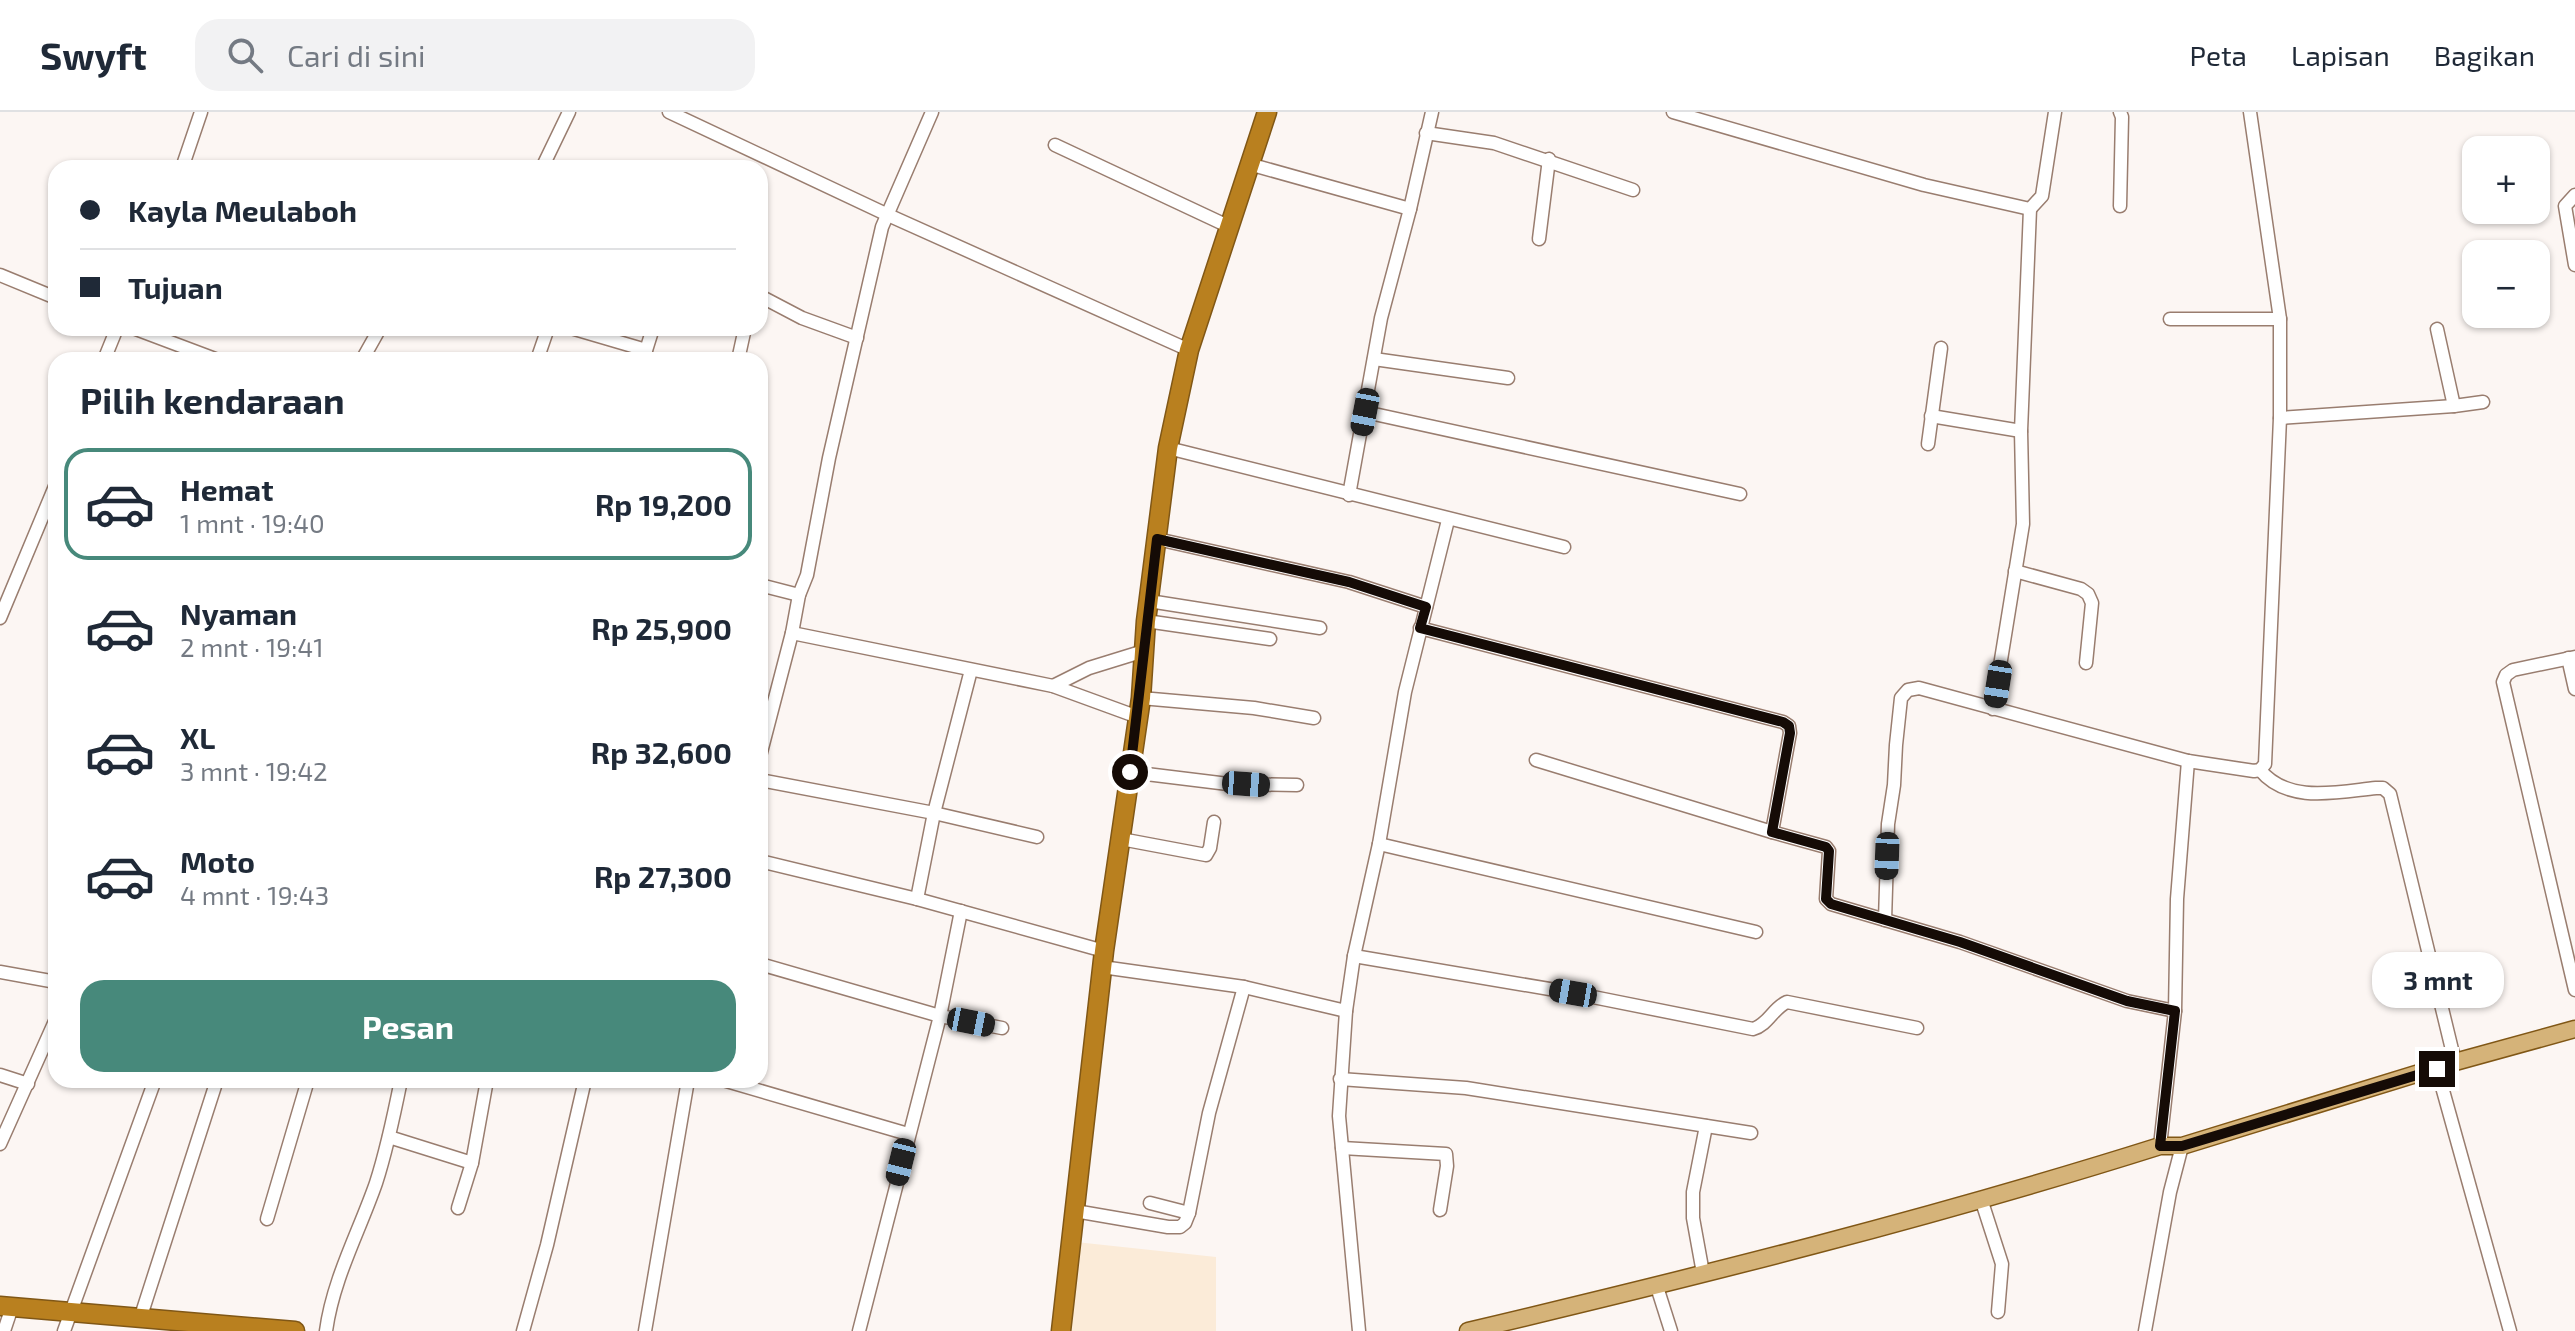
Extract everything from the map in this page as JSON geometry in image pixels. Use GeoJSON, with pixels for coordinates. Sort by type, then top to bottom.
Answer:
{"type":"FeatureCollection","features":[{"type":"Feature","properties":{"kind":"highway"},"geometry":{"type":"LineString","coordinates":[[1061,1331],[1103,959],[1139,708],[1146,621],[1168,448],[1189,350],[1267,112]]}},
{"type":"Feature","properties":{"kind":"highway"},"geometry":{"type":"LineString","coordinates":[[6,1306],[140,1319],[180,1327],[295,1331]]}},
{"type":"Feature","properties":{"kind":"main road"},"geometry":{"type":"LineString","coordinates":[[1468,1331],[1657,1287],[1982,1202],[2160,1146],[2182,1146],[2455,1062],[2575,1029]]}},
{"type":"Feature","properties":{"kind":"street"},"geometry":{"type":"LineString","coordinates":[[185,160],[201,112]]}},
{"type":"Feature","properties":{"kind":"street"},"geometry":{"type":"LineString","coordinates":[[546,160],[569,112]]}},
{"type":"Feature","properties":{"kind":"street"},"geometry":{"type":"LineString","coordinates":[[669,112],[888,215],[1189,350]]}},
{"type":"Feature","properties":{"kind":"street"},"geometry":{"type":"LineString","coordinates":[[768,725],[799,595],[807,575],[829,458],[882,227],[932,112]]}},
{"type":"Feature","properties":{"kind":"street"},"geometry":{"type":"LineString","coordinates":[[1349,495],[1381,318],[1432,112]]}},
{"type":"Feature","properties":{"kind":"street"},"geometry":{"type":"LineString","coordinates":[[1673,112],[1924,185],[2030,209]]}},
{"type":"Feature","properties":{"kind":"street"},"geometry":{"type":"LineString","coordinates":[[1993,709],[2023,524],[2021,431],[2030,209],[2042,196],[2055,112]]}},
{"type":"Feature","properties":{"kind":"street"},"geometry":{"type":"LineString","coordinates":[[2120,112],[2120,206]]}},
{"type":"Feature","properties":{"kind":"street"},"geometry":{"type":"LineString","coordinates":[[1885,920],[1888,824],[1901,698],[1908,690],[1919,688],[2188,761],[2254,771],[2265,764],[2280,418],[2280,319],[2250,112]]}},
{"type":"Feature","properties":{"kind":"street"},"geometry":{"type":"LineString","coordinates":[[1426,133],[1494,143],[1549,159],[1633,190]]}},
{"type":"Feature","properties":{"kind":"street"},"geometry":{"type":"LineString","coordinates":[[1055,145],[1230,227]]}},
{"type":"Feature","properties":{"kind":"street"},"geometry":{"type":"LineString","coordinates":[[1539,239],[1549,159]]}},
{"type":"Feature","properties":{"kind":"street"},"geometry":{"type":"LineString","coordinates":[[1249,164],[1410,209]]}},
{"type":"Feature","properties":{"kind":"street"},"geometry":{"type":"LineString","coordinates":[[2575,195],[2565,206],[2575,265]]}},
{"type":"Feature","properties":{"kind":"street"},"geometry":{"type":"LineString","coordinates":[[0,275],[48,295]]}},
{"type":"Feature","properties":{"kind":"street"},"geometry":{"type":"LineString","coordinates":[[768,300],[802,318],[857,338]]}},
{"type":"Feature","properties":{"kind":"street"},"geometry":{"type":"LineString","coordinates":[[2170,319],[2280,319]]}},
{"type":"Feature","properties":{"kind":"street"},"geometry":{"type":"LineString","coordinates":[[2437,329],[2454,406]]}},
{"type":"Feature","properties":{"kind":"street"},"geometry":{"type":"LineString","coordinates":[[154,336],[197,352]]}},
{"type":"Feature","properties":{"kind":"street"},"geometry":{"type":"LineString","coordinates":[[593,336],[636,352]]}},
{"type":"Feature","properties":{"kind":"street"},"geometry":{"type":"LineString","coordinates":[[1928,444],[1941,348]]}},
{"type":"Feature","properties":{"kind":"street"},"geometry":{"type":"LineString","coordinates":[[1374,359],[1508,378]]}},
{"type":"Feature","properties":{"kind":"street"},"geometry":{"type":"LineString","coordinates":[[2280,418],[2483,402]]}},
{"type":"Feature","properties":{"kind":"street"},"geometry":{"type":"LineString","coordinates":[[1365,412],[1740,494]]}},
{"type":"Feature","properties":{"kind":"street"},"geometry":{"type":"LineString","coordinates":[[1931,416],[2021,431]]}},
{"type":"Feature","properties":{"kind":"street"},"geometry":{"type":"LineString","coordinates":[[1168,448],[1564,547]]}},
{"type":"Feature","properties":{"kind":"street"},"geometry":{"type":"LineString","coordinates":[[0,618],[48,503]]}},
{"type":"Feature","properties":{"kind":"street"},"geometry":{"type":"LineString","coordinates":[[1359,1331],[1339,1116],[1346,1011],[1405,692],[1448,520]]}},
{"type":"Feature","properties":{"kind":"street"},"geometry":{"type":"LineString","coordinates":[[1157,539],[1349,582],[1426,607]]}},
{"type":"Feature","properties":{"kind":"street"},"geometry":{"type":"LineString","coordinates":[[2015,571],[2081,589],[2088,594],[2092,603],[2086,663]]}},
{"type":"Feature","properties":{"kind":"street"},"geometry":{"type":"LineString","coordinates":[[768,587],[799,595]]}},
{"type":"Feature","properties":{"kind":"street"},"geometry":{"type":"LineString","coordinates":[[1149,601],[1320,628]]}},
{"type":"Feature","properties":{"kind":"street"},"geometry":{"type":"LineString","coordinates":[[1146,621],[1270,639]]}},
{"type":"Feature","properties":{"kind":"street"},"geometry":{"type":"LineString","coordinates":[[1420,628],[1783,722],[1789,726],[1790,733],[1772,832]]}},
{"type":"Feature","properties":{"kind":"street"},"geometry":{"type":"LineString","coordinates":[[792,633],[1053,686],[1139,708],[1254,708],[1314,718]]}},
{"type":"Feature","properties":{"kind":"street"},"geometry":{"type":"LineString","coordinates":[[1053,686],[1089,668],[1144,651]]}},
{"type":"Feature","properties":{"kind":"street"},"geometry":{"type":"LineString","coordinates":[[2575,689],[2571,658],[2513,670],[2503,682],[2575,990]]}},
{"type":"Feature","properties":{"kind":"street"},"geometry":{"type":"LineString","coordinates":[[917,899],[934,813],[971,670]]}},
{"type":"Feature","properties":{"kind":"street"},"geometry":{"type":"LineString","coordinates":[[1536,760],[1826,847],[1829,851],[1826,899],[1841,908],[1960,942],[2127,1001],[2175,1011]]}},
{"type":"Feature","properties":{"kind":"street"},"geometry":{"type":"LineString","coordinates":[[2160,1146],[2175,1011],[2177,899],[2188,761]]}},
{"type":"Feature","properties":{"kind":"street"},"geometry":{"type":"LineString","coordinates":[[2260,770],[2279,787],[2297,792],[2328,793],[2383,788],[2390,794],[2455,1062]]}},
{"type":"Feature","properties":{"kind":"street"},"geometry":{"type":"LineString","coordinates":[[1130,772],[1228,784],[1297,785]]}},
{"type":"Feature","properties":{"kind":"street"},"geometry":{"type":"LineString","coordinates":[[768,782],[934,813],[1037,837]]}},
{"type":"Feature","properties":{"kind":"street"},"geometry":{"type":"LineString","coordinates":[[1121,839],[1206,855],[1214,822]]}},
{"type":"Feature","properties":{"kind":"street"},"geometry":{"type":"LineString","coordinates":[[1379,844],[1756,932]]}},
{"type":"Feature","properties":{"kind":"street"},"geometry":{"type":"LineString","coordinates":[[768,863],[961,911],[1103,959],[1346,1011]]}},
{"type":"Feature","properties":{"kind":"street"},"geometry":{"type":"LineString","coordinates":[[859,1331],[940,1016],[961,911]]}},
{"type":"Feature","properties":{"kind":"street"},"geometry":{"type":"LineString","coordinates":[[1354,956],[1573,993],[1753,1029],[1761,1027],[1779,1006],[1787,1002],[1917,1028]]}},
{"type":"Feature","properties":{"kind":"street"},"geometry":{"type":"LineString","coordinates":[[768,966],[940,1016],[1002,1028]]}},
{"type":"Feature","properties":{"kind":"street"},"geometry":{"type":"LineString","coordinates":[[0,972],[48,979]]}},
{"type":"Feature","properties":{"kind":"street"},"geometry":{"type":"LineString","coordinates":[[1075,1211],[1168,1227],[1180,1227],[1185,1223],[1209,1113],[1244,987]]}},
{"type":"Feature","properties":{"kind":"street"},"geometry":{"type":"LineString","coordinates":[[0,1144],[13,1079],[48,1030]]}},
{"type":"Feature","properties":{"kind":"street"},"geometry":{"type":"LineString","coordinates":[[2437,1069],[2510,1331]]}},
{"type":"Feature","properties":{"kind":"street"},"geometry":{"type":"LineString","coordinates":[[1340,1079],[1466,1088],[1751,1133]]}},
{"type":"Feature","properties":{"kind":"street"},"geometry":{"type":"LineString","coordinates":[[64,1331],[152,1088]]}},
{"type":"Feature","properties":{"kind":"street"},"geometry":{"type":"LineString","coordinates":[[140,1319],[214,1088]]}},
{"type":"Feature","properties":{"kind":"street"},"geometry":{"type":"LineString","coordinates":[[267,1219],[306,1088]]}},
{"type":"Feature","properties":{"kind":"street"},"geometry":{"type":"LineString","coordinates":[[326,1331],[329,1310],[376,1183],[399,1088]]}},
{"type":"Feature","properties":{"kind":"street"},"geometry":{"type":"LineString","coordinates":[[458,1208],[472,1163],[486,1088]]}},
{"type":"Feature","properties":{"kind":"street"},"geometry":{"type":"LineString","coordinates":[[523,1331],[547,1245],[583,1088]]}},
{"type":"Feature","properties":{"kind":"street"},"geometry":{"type":"LineString","coordinates":[[645,1331],[687,1088]]}},
{"type":"Feature","properties":{"kind":"street"},"geometry":{"type":"LineString","coordinates":[[750,1088],[908,1134]]}},
{"type":"Feature","properties":{"kind":"street"},"geometry":{"type":"LineString","coordinates":[[1703,1273],[1693,1218],[1693,1192],[1706,1126]]}},
{"type":"Feature","properties":{"kind":"street"},"geometry":{"type":"LineString","coordinates":[[389,1137],[472,1163]]}},
{"type":"Feature","properties":{"kind":"street"},"geometry":{"type":"LineString","coordinates":[[2145,1331],[2170,1192],[2182,1146]]}},
{"type":"Feature","properties":{"kind":"street"},"geometry":{"type":"LineString","coordinates":[[1342,1148],[1446,1154],[1440,1210]]}},
{"type":"Feature","properties":{"kind":"street"},"geometry":{"type":"LineString","coordinates":[[1982,1202],[2002,1264],[1998,1312]]}},
{"type":"Feature","properties":{"kind":"street"},"geometry":{"type":"LineString","coordinates":[[1150,1203],[1189,1213]]}},
{"type":"Feature","properties":{"kind":"street"},"geometry":{"type":"LineString","coordinates":[[1657,1287],[1671,1331]]}},
{"type":"Feature","properties":{"kind":"street"},"geometry":{"type":"LineString","coordinates":[[4,1331],[6,1306]]}},
{"type":"Feature","properties":{"kind":"shaded area"},"geometry":{"type":"Polygon","coordinates":[[[1076,1242],[1216,1257],[1216,1331],[1066,1331],[1076,1242]]]}},
{"type":"Feature","properties":{"kind":"route"},"geometry":{"type":"LineString","coordinates":[[1130,772],[1141,698],[1146,621],[1157,539],[1349,582],[1426,607],[1420,628],[1783,722],[1789,726],[1790,733],[1772,832],[1826,847],[1829,851],[1826,899],[1831,904],[1960,942],[2127,1001],[2175,1011],[2160,1146],[2182,1146],[2437,1069]]}}]}
